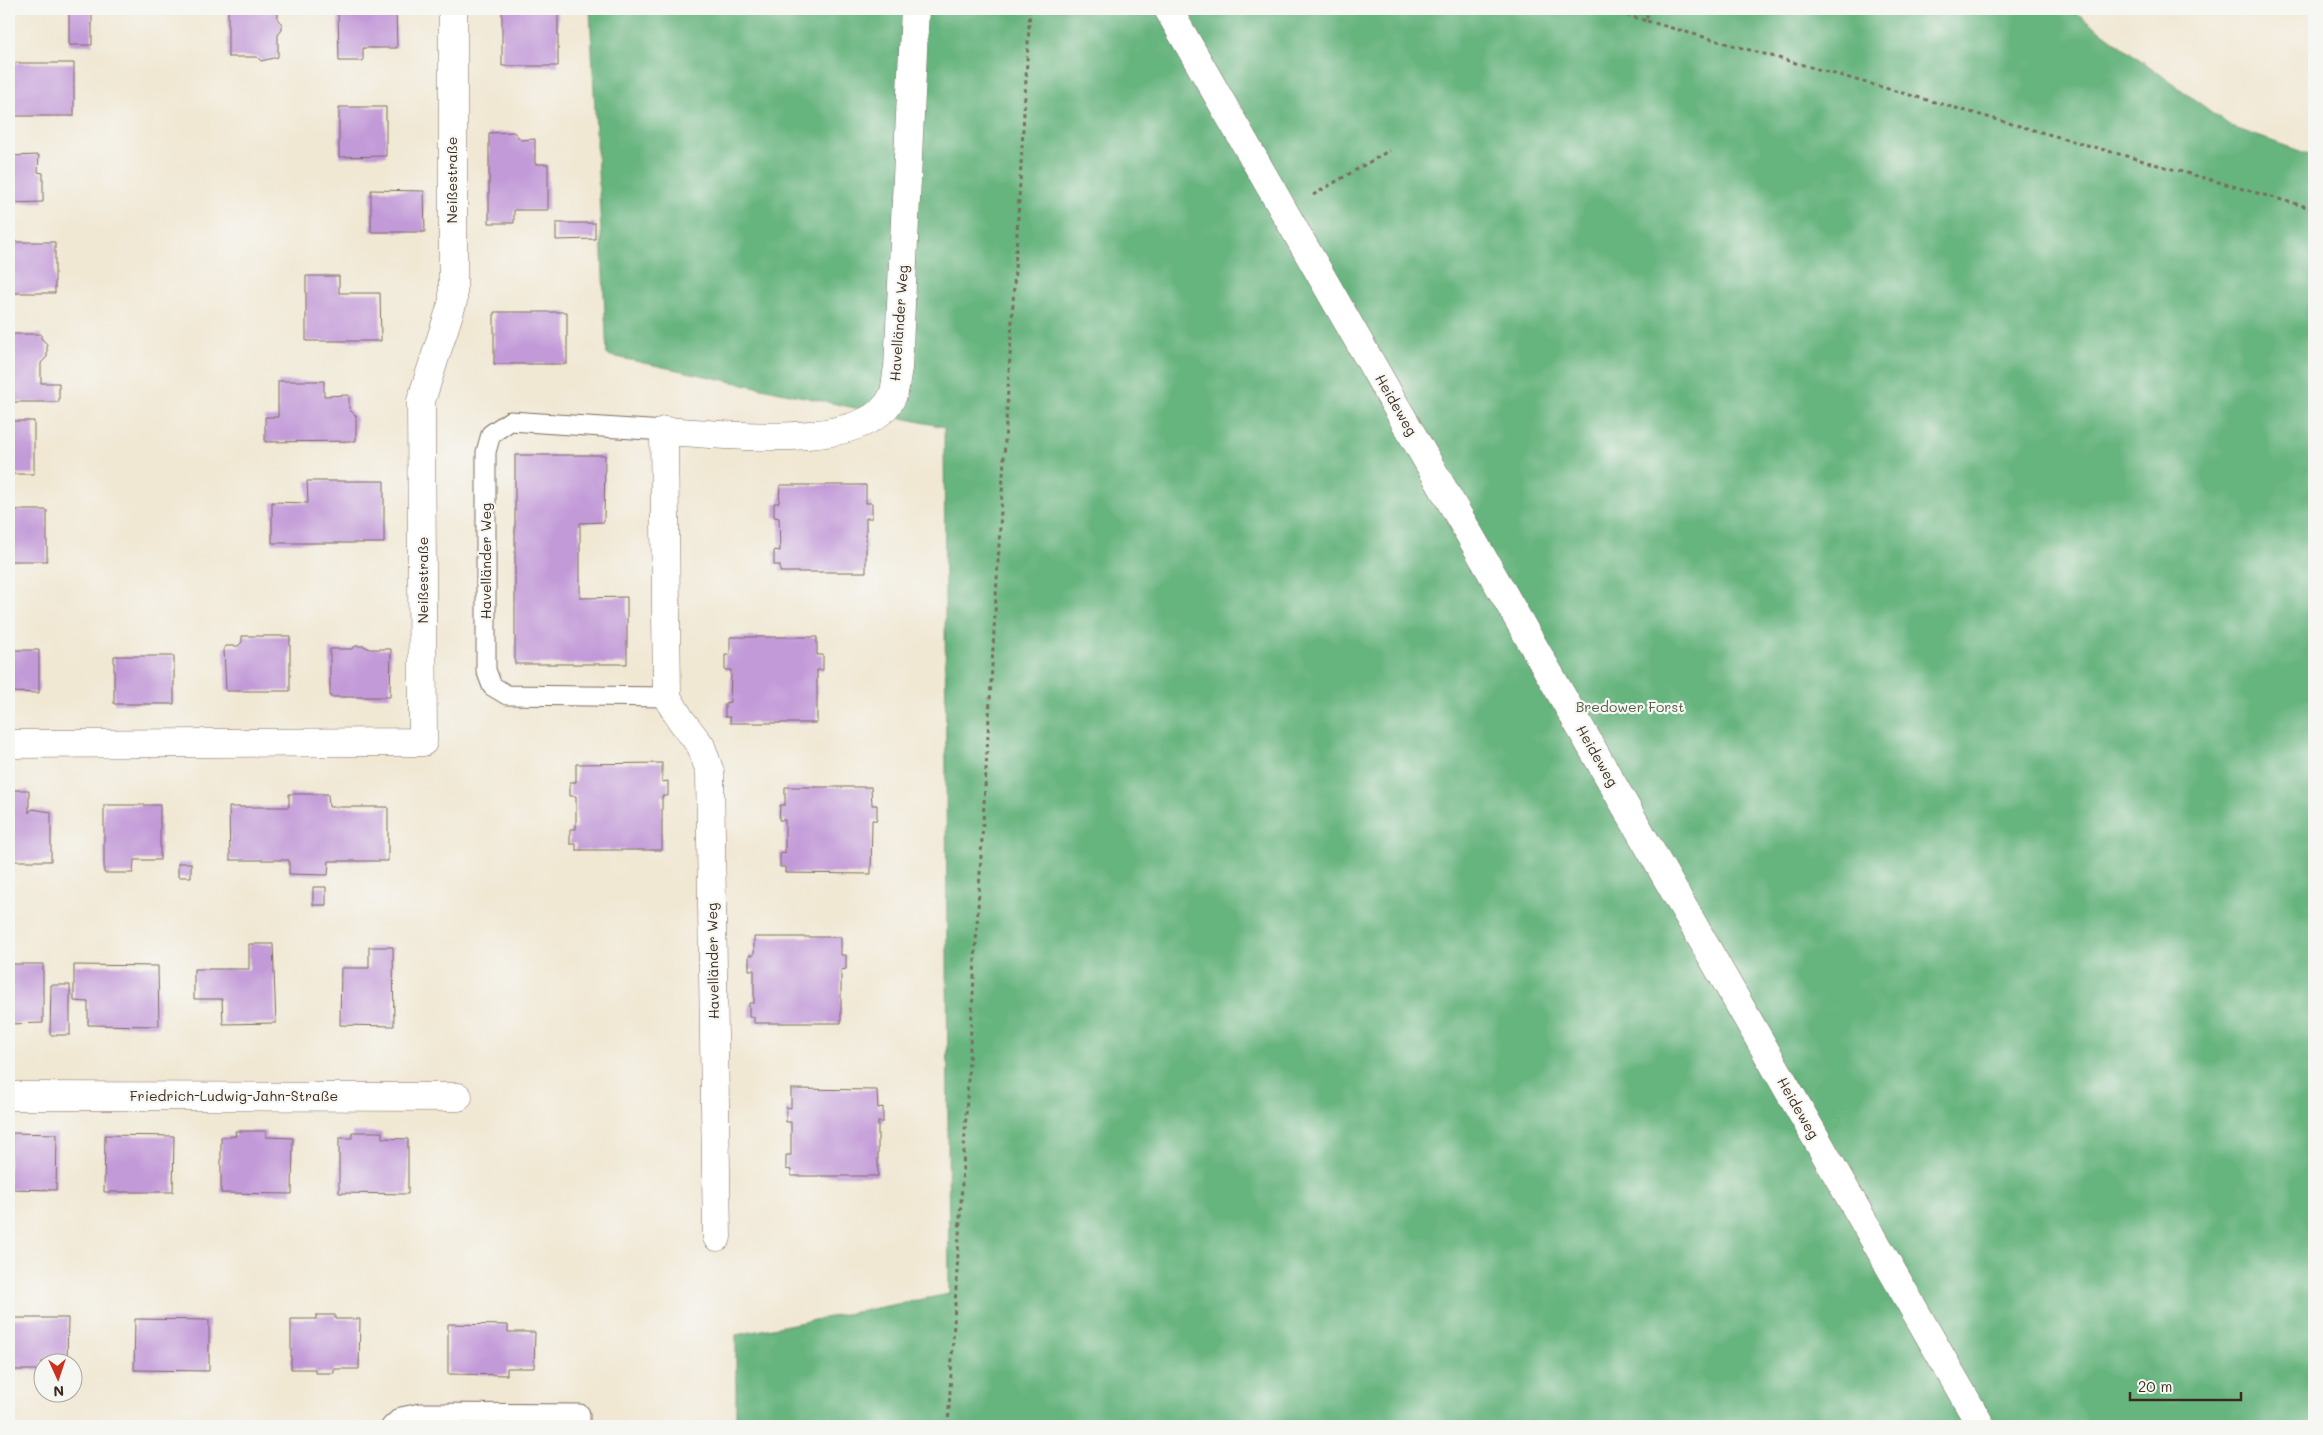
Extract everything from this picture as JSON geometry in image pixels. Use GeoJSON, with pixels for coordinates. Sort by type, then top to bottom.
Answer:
{"type":"FeatureCollection","features":[{"type":"Feature","properties":{"kind":"street","name":"Neißestraße"},"geometry":{"type":"LineString","coordinates":[[9,744],[424,742],[422,401],[452,301],[453,9]]}},
{"type":"Feature","properties":{"kind":"street","name":"Havelländer Weg"},"geometry":{"type":"LineString","coordinates":[[664,431],[804,436],[839,432],[867,422],[883,409],[892,395],[898,368],[916,9]]}},
{"type":"Feature","properties":{"kind":"street","name":"Heideweg"},"geometry":{"type":"LineString","coordinates":[[1168,9],[1981,1426]]}},
{"type":"Feature","properties":{"kind":"street"},"geometry":{"type":"LineString","coordinates":[[664,431],[667,697]]}},
{"type":"Feature","properties":{"kind":"street","name":"Havelländer Weg"},"geometry":{"type":"LineString","coordinates":[[667,697],[681,720],[701,746],[710,772],[717,1237]]}},
{"type":"Feature","properties":{"kind":"street","name":"Friedrich-Ludwig-Jahn-Straße"},"geometry":{"type":"LineString","coordinates":[[9,1096],[458,1097]]}},
{"type":"Feature","properties":{"kind":"lane","name":"Havelländer Weg"},"geometry":{"type":"LineString","coordinates":[[664,431],[510,421],[491,434],[486,452],[486,670],[492,686],[507,695],[667,697]]}},
{"type":"Feature","properties":{"kind":"lane"},"geometry":{"type":"LineString","coordinates":[[391,1426],[401,1417],[420,1413],[580,1414],[580,1426]]}},
{"type":"Feature","properties":{"kind":"path"},"geometry":{"type":"LineString","coordinates":[[948,1426],[1030,9]]}},
{"type":"Feature","properties":{"kind":"path"},"geometry":{"type":"LineString","coordinates":[[1603,9],[2314,209]]}},
{"type":"Feature","properties":{"kind":"path"},"geometry":{"type":"LineString","coordinates":[[1647,9],[1647,21]]}},
{"type":"Feature","properties":{"kind":"path"},"geometry":{"type":"LineString","coordinates":[[1284,211],[1390,150]]}},
{"type":"Feature","properties":{"kind":"green space","name":"Bredower Forst"},"geometry":{"type":"Polygon","coordinates":[[[590,9],[2071,9],[2232,127],[2314,156],[2314,1426],[736,1426],[736,1335],[949,1294],[944,427],[607,355],[590,9]]]}},
{"type":"Feature","properties":{"kind":"building"},"geometry":{"type":"Polygon","coordinates":[[[69,9],[92,9],[92,45],[69,45],[69,9]]]}},
{"type":"Feature","properties":{"kind":"building"},"geometry":{"type":"Polygon","coordinates":[[[228,9],[278,9],[278,20],[282,24],[282,30],[278,35],[278,57],[261,61],[257,57],[228,57],[228,9]]]}},
{"type":"Feature","properties":{"kind":"building"},"geometry":{"type":"Polygon","coordinates":[[[338,9],[396,9],[397,48],[363,48],[363,61],[339,61],[338,9]]]}},
{"type":"Feature","properties":{"kind":"building"},"geometry":{"type":"Polygon","coordinates":[[[502,9],[558,9],[558,66],[502,66],[502,9]]]}},
{"type":"Feature","properties":{"kind":"building"},"geometry":{"type":"Polygon","coordinates":[[[9,63],[74,63],[74,116],[9,116],[9,63]]]}},
{"type":"Feature","properties":{"kind":"building"},"geometry":{"type":"Polygon","coordinates":[[[339,107],[386,107],[386,156],[339,157],[339,107]]]}},
{"type":"Feature","properties":{"kind":"building"},"geometry":{"type":"Polygon","coordinates":[[[514,132],[521,140],[535,139],[535,164],[548,164],[548,210],[514,210],[514,223],[489,223],[489,133],[514,132]]]}},
{"type":"Feature","properties":{"kind":"building"},"geometry":{"type":"Polygon","coordinates":[[[39,155],[38,172],[43,173],[43,202],[9,203],[9,156],[39,155]]]}},
{"type":"Feature","properties":{"kind":"building"},"geometry":{"type":"Polygon","coordinates":[[[371,190],[424,191],[425,232],[371,232],[371,190]]]}},
{"type":"Feature","properties":{"kind":"building"},"geometry":{"type":"Polygon","coordinates":[[[556,223],[595,223],[595,239],[556,240],[556,223]]]}},
{"type":"Feature","properties":{"kind":"building"},"geometry":{"type":"Polygon","coordinates":[[[9,242],[55,242],[55,293],[9,293],[9,242]]]}},
{"type":"Feature","properties":{"kind":"building"},"geometry":{"type":"Polygon","coordinates":[[[306,276],[339,276],[339,293],[380,293],[381,341],[306,341],[306,276]]]}},
{"type":"Feature","properties":{"kind":"building"},"geometry":{"type":"Polygon","coordinates":[[[494,312],[567,312],[567,364],[494,364],[494,312]]]}},
{"type":"Feature","properties":{"kind":"building"},"geometry":{"type":"Polygon","coordinates":[[[9,334],[41,334],[41,338],[47,344],[47,357],[41,363],[41,383],[59,383],[59,402],[10,402],[9,334]]]}},
{"type":"Feature","properties":{"kind":"building"},"geometry":{"type":"Polygon","coordinates":[[[278,381],[324,381],[324,396],[349,395],[349,409],[356,416],[356,441],[265,442],[265,417],[278,417],[278,381]]]}},
{"type":"Feature","properties":{"kind":"building"},"geometry":{"type":"Polygon","coordinates":[[[9,421],[34,421],[34,474],[9,474],[9,421]]]}},
{"type":"Feature","properties":{"kind":"building"},"geometry":{"type":"Polygon","coordinates":[[[515,455],[605,455],[604,522],[580,523],[580,598],[627,597],[627,664],[515,664],[515,455]]]}},
{"type":"Feature","properties":{"kind":"building"},"geometry":{"type":"Polygon","coordinates":[[[307,481],[384,481],[384,543],[272,543],[272,502],[308,503],[307,481]]]}},
{"type":"Feature","properties":{"kind":"building"},"geometry":{"type":"Polygon","coordinates":[[[780,485],[866,485],[866,503],[872,503],[872,518],[866,518],[866,572],[780,572],[780,565],[774,565],[774,550],[780,551],[779,518],[774,517],[774,503],[779,503],[780,485]]]}},
{"type":"Feature","properties":{"kind":"building"},"geometry":{"type":"Polygon","coordinates":[[[9,510],[47,510],[47,561],[9,561],[9,510]]]}},
{"type":"Feature","properties":{"kind":"building"},"geometry":{"type":"Polygon","coordinates":[[[242,636],[290,636],[290,691],[226,691],[224,649],[226,646],[238,646],[242,642],[242,636]]]}},
{"type":"Feature","properties":{"kind":"building"},"geometry":{"type":"Polygon","coordinates":[[[730,637],[817,637],[817,655],[823,655],[823,670],[817,670],[817,723],[730,723],[730,717],[725,717],[725,703],[730,702],[731,670],[725,670],[725,655],[730,655],[730,637]]]}},
{"type":"Feature","properties":{"kind":"building"},"geometry":{"type":"Polygon","coordinates":[[[356,646],[364,646],[370,649],[391,649],[390,697],[330,697],[330,649],[351,649],[356,646]]]}},
{"type":"Feature","properties":{"kind":"building"},"geometry":{"type":"Polygon","coordinates":[[[9,650],[39,650],[39,693],[9,692],[9,650]]]}},
{"type":"Feature","properties":{"kind":"building"},"geometry":{"type":"Polygon","coordinates":[[[114,656],[174,656],[174,704],[114,704],[114,656]]]}},
{"type":"Feature","properties":{"kind":"building"},"geometry":{"type":"Polygon","coordinates":[[[662,763],[662,782],[668,781],[668,796],[662,796],[662,850],[576,850],[576,844],[570,844],[570,829],[576,829],[576,796],[570,796],[570,782],[576,782],[576,764],[662,763]]]}},
{"type":"Feature","properties":{"kind":"building"},"geometry":{"type":"Polygon","coordinates":[[[785,787],[871,787],[872,805],[877,805],[877,820],[872,820],[871,874],[785,873],[785,867],[780,867],[780,852],[785,853],[785,820],[779,820],[780,805],[785,805],[785,787]]]}},
{"type":"Feature","properties":{"kind":"building"},"geometry":{"type":"Polygon","coordinates":[[[9,790],[29,790],[29,813],[32,809],[51,812],[51,861],[9,861],[9,790]]]}},
{"type":"Feature","properties":{"kind":"building"},"geometry":{"type":"Polygon","coordinates":[[[289,794],[328,794],[329,807],[388,807],[388,861],[329,861],[328,875],[289,874],[289,860],[230,860],[229,807],[289,807],[289,794]]]}},
{"type":"Feature","properties":{"kind":"building"},"geometry":{"type":"Polygon","coordinates":[[[104,805],[160,805],[160,860],[134,860],[133,873],[104,873],[104,805]]]}},
{"type":"Feature","properties":{"kind":"building"},"geometry":{"type":"Polygon","coordinates":[[[178,863],[191,863],[191,877],[178,877],[178,863]]]}},
{"type":"Feature","properties":{"kind":"building"},"geometry":{"type":"Polygon","coordinates":[[[313,887],[326,887],[326,905],[313,905],[313,887]]]}},
{"type":"Feature","properties":{"kind":"building"},"geometry":{"type":"Polygon","coordinates":[[[754,937],[841,937],[841,955],[846,955],[846,969],[841,970],[841,1023],[754,1023],[754,1017],[749,1017],[749,1003],[754,1003],[754,970],[749,970],[749,955],[754,955],[754,937]]]}},
{"type":"Feature","properties":{"kind":"building"},"geometry":{"type":"Polygon","coordinates":[[[249,944],[273,944],[276,1023],[223,1024],[222,999],[194,999],[194,969],[249,969],[249,944]]]}},
{"type":"Feature","properties":{"kind":"building"},"geometry":{"type":"Polygon","coordinates":[[[369,947],[393,947],[394,1026],[340,1025],[341,968],[369,968],[369,947]]]}},
{"type":"Feature","properties":{"kind":"building"},"geometry":{"type":"Polygon","coordinates":[[[9,964],[43,964],[43,1023],[9,1024],[9,964]]]}},
{"type":"Feature","properties":{"kind":"building"},"geometry":{"type":"Polygon","coordinates":[[[74,965],[158,966],[159,1026],[88,1025],[88,1002],[74,1001],[74,965]]]}},
{"type":"Feature","properties":{"kind":"building"},"geometry":{"type":"Polygon","coordinates":[[[51,985],[70,985],[70,1035],[50,1035],[51,985]]]}},
{"type":"Feature","properties":{"kind":"building"},"geometry":{"type":"Polygon","coordinates":[[[791,1089],[877,1090],[878,1108],[883,1107],[883,1122],[878,1122],[878,1176],[791,1176],[791,1170],[786,1169],[786,1155],[791,1155],[791,1122],[786,1122],[786,1107],[791,1108],[791,1089]]]}},
{"type":"Feature","properties":{"kind":"building"},"geometry":{"type":"Polygon","coordinates":[[[235,1131],[266,1131],[266,1137],[293,1138],[292,1194],[221,1193],[221,1137],[236,1136],[235,1131]]]}},
{"type":"Feature","properties":{"kind":"building"},"geometry":{"type":"Polygon","coordinates":[[[352,1132],[382,1132],[382,1138],[408,1139],[408,1194],[339,1193],[339,1138],[352,1138],[352,1132]]]}},
{"type":"Feature","properties":{"kind":"building"},"geometry":{"type":"Polygon","coordinates":[[[9,1133],[57,1134],[56,1190],[9,1189],[9,1133]]]}},
{"type":"Feature","properties":{"kind":"building"},"geometry":{"type":"Polygon","coordinates":[[[105,1135],[174,1136],[173,1192],[104,1192],[105,1135]]]}},
{"type":"Feature","properties":{"kind":"building"},"geometry":{"type":"Polygon","coordinates":[[[316,1315],[335,1315],[335,1319],[360,1319],[359,1369],[334,1369],[334,1373],[315,1373],[315,1369],[291,1369],[291,1319],[316,1319],[316,1315]]]}},
{"type":"Feature","properties":{"kind":"building"},"geometry":{"type":"Polygon","coordinates":[[[9,1318],[68,1318],[67,1352],[32,1352],[32,1370],[9,1370],[9,1318]]]}},
{"type":"Feature","properties":{"kind":"building"},"geometry":{"type":"Polygon","coordinates":[[[135,1319],[209,1320],[209,1371],[134,1370],[135,1319]]]}},
{"type":"Feature","properties":{"kind":"building"},"geometry":{"type":"Polygon","coordinates":[[[448,1324],[508,1325],[508,1332],[535,1332],[534,1368],[507,1368],[507,1375],[448,1374],[448,1324]]]}}]}
